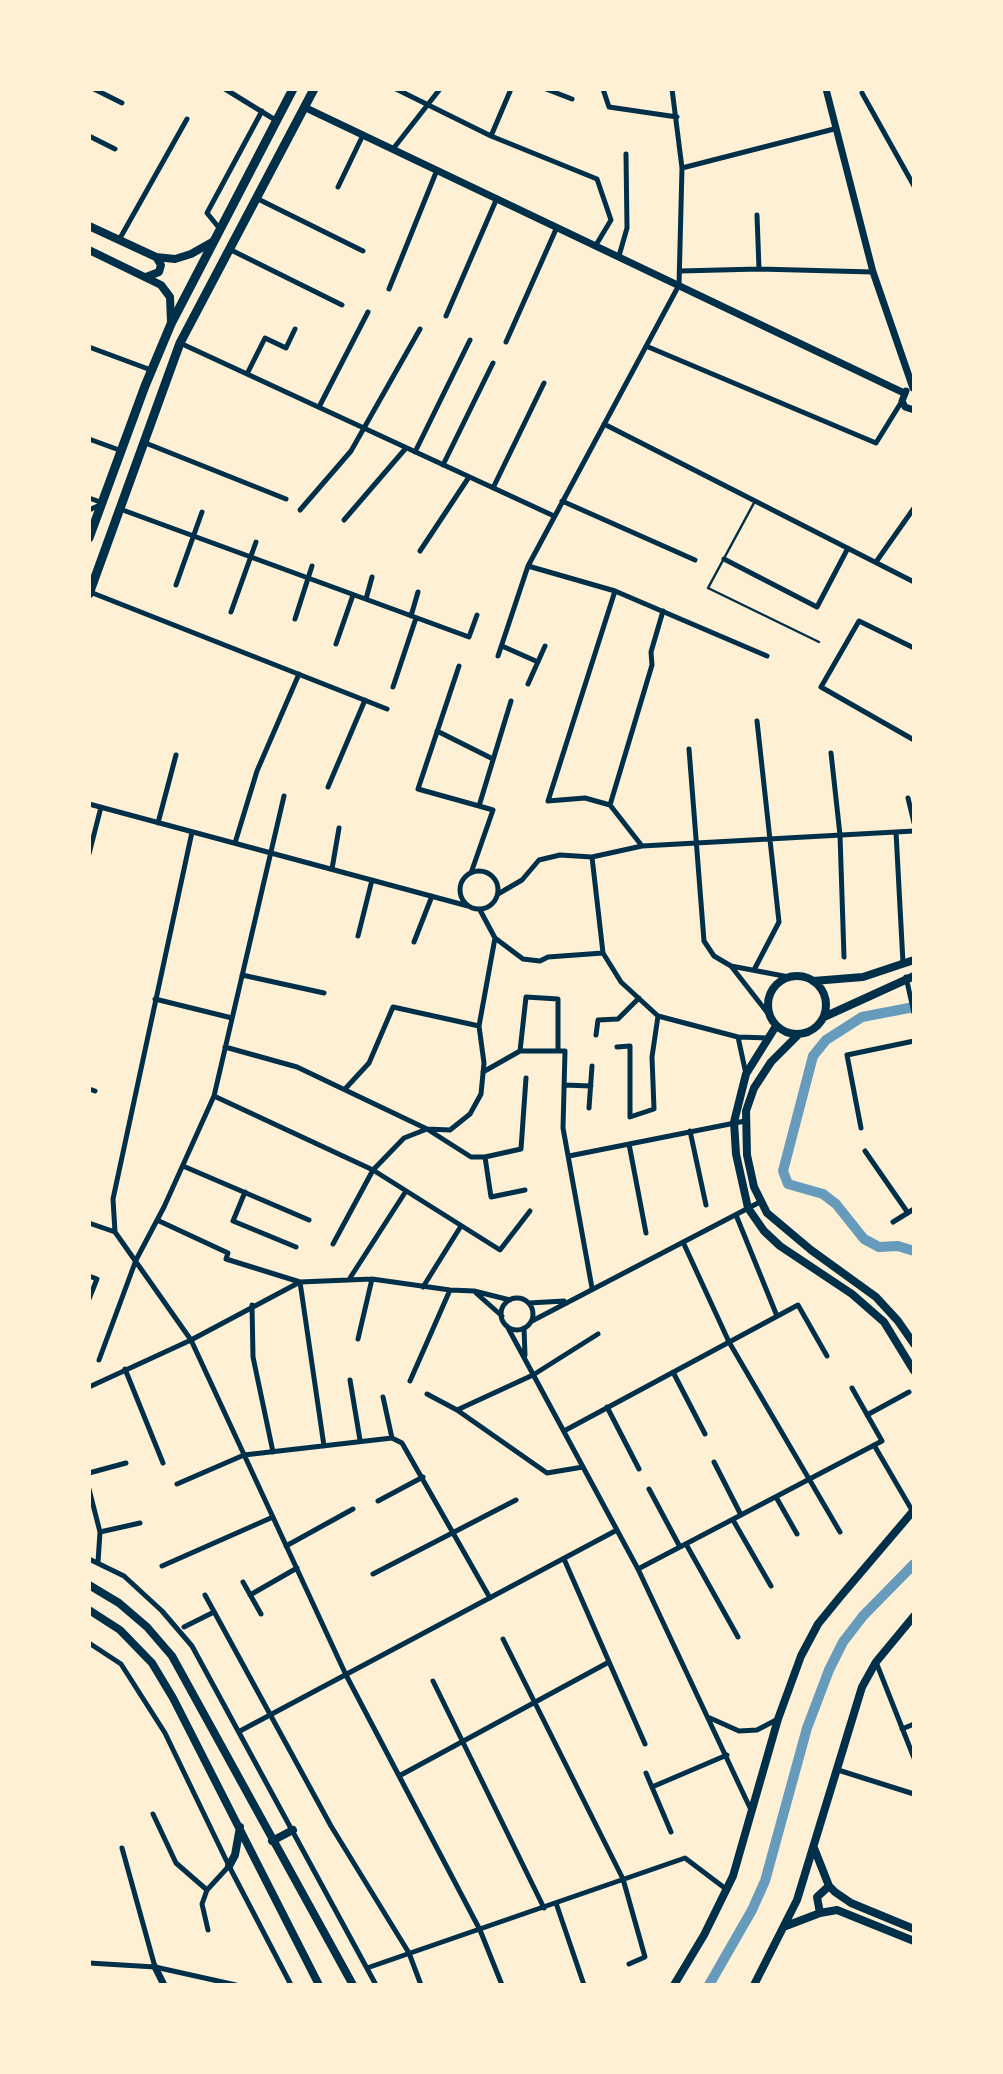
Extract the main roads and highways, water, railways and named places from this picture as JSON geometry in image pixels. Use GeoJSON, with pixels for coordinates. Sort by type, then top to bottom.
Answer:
{"type":"FeatureCollection","features":[{"type":"Feature","properties":{"kind":"main road"},"geometry":{"type":"LineString","coordinates":[[89,538],[151,370],[171,324],[293,89]]}},
{"type":"Feature","properties":{"kind":"main road"},"geometry":{"type":"LineString","coordinates":[[90,593],[180,343],[314,89]]}},
{"type":"Feature","properties":{"kind":"main road"},"geometry":{"type":"LineString","coordinates":[[241,190],[255,198]]}},
{"type":"Feature","properties":{"kind":"main road"},"geometry":{"type":"LineString","coordinates":[[89,226],[156,257],[175,259],[191,254],[214,241]]}},
{"type":"Feature","properties":{"kind":"main road"},"geometry":{"type":"LineString","coordinates":[[89,250],[160,285],[170,297],[171,324]]}},
{"type":"Feature","properties":{"kind":"main road"},"geometry":{"type":"LineString","coordinates":[[146,277],[159,272],[161,265],[156,257]]}},
{"type":"Feature","properties":{"kind":"main road"},"geometry":{"type":"LineString","coordinates":[[799,1035],[786,1033],[776,1026],[769,1016],[771,992],[778,983],[789,977],[801,976],[813,981],[863,976],[914,960]]}},
{"type":"Feature","properties":{"kind":"main road"},"geometry":{"type":"LineString","coordinates":[[824,1017],[910,977]]}},
{"type":"Feature","properties":{"kind":"main road"},"geometry":{"type":"LineString","coordinates":[[813,981],[825,997],[824,1017],[818,1026],[799,1035],[771,1062],[754,1088],[746,1121],[747,1155],[760,1202],[776,1221],[811,1250],[876,1297],[891,1312],[914,1344]]}},
{"type":"Feature","properties":{"kind":"main road"},"geometry":{"type":"LineString","coordinates":[[776,1026],[746,1074],[733,1122],[736,1154],[748,1208],[764,1231],[780,1246],[852,1294],[884,1322],[914,1371]]}},
{"type":"Feature","properties":{"kind":"main road"},"geometry":{"type":"LineString","coordinates":[[674,1985],[726,1889],[778,1719],[801,1656],[818,1625],[913,1511]]}},
{"type":"Feature","properties":{"kind":"main road"},"geometry":{"type":"LineString","coordinates":[[904,1524],[914,1525]]}},
{"type":"Feature","properties":{"kind":"main road"},"geometry":{"type":"LineString","coordinates":[[89,1585],[119,1603],[147,1626],[172,1656],[353,1985]]}},
{"type":"Feature","properties":{"kind":"main road"},"geometry":{"type":"LineString","coordinates":[[89,1610],[120,1630],[152,1663],[240,1828],[319,1985]]}},
{"type":"Feature","properties":{"kind":"main road"},"geometry":{"type":"LineString","coordinates":[[754,1985],[786,1926],[814,1848],[862,1687],[876,1662],[914,1616]]}},
{"type":"Feature","properties":{"kind":"main road"},"geometry":{"type":"LineString","coordinates":[[229,1866],[235,1855],[240,1828]]}},
{"type":"Feature","properties":{"kind":"main road"},"geometry":{"type":"LineString","coordinates":[[272,1842],[293,1830]]}},
{"type":"Feature","properties":{"kind":"main road"},"geometry":{"type":"LineString","coordinates":[[814,1848],[829,1886],[851,1903],[914,1929]]}},
{"type":"Feature","properties":{"kind":"main road"},"geometry":{"type":"LineString","coordinates":[[820,1913],[817,1897],[829,1886]]}},
{"type":"Feature","properties":{"kind":"main road"},"geometry":{"type":"LineString","coordinates":[[786,1926],[820,1913],[846,1913],[914,1941]]}},
{"type":"Feature","properties":{"kind":"waterway"},"geometry":{"type":"LineString","coordinates":[[914,1007],[862,1017],[826,1040],[813,1056],[783,1171],[788,1184],[823,1194],[836,1204],[864,1239],[879,1247],[898,1246],[914,1251]]}},
{"type":"Feature","properties":{"kind":"waterway"},"geometry":{"type":"LineString","coordinates":[[709,1985],[752,1910],[765,1881],[807,1728],[829,1670],[843,1642],[863,1616],[914,1564]]}}]}
